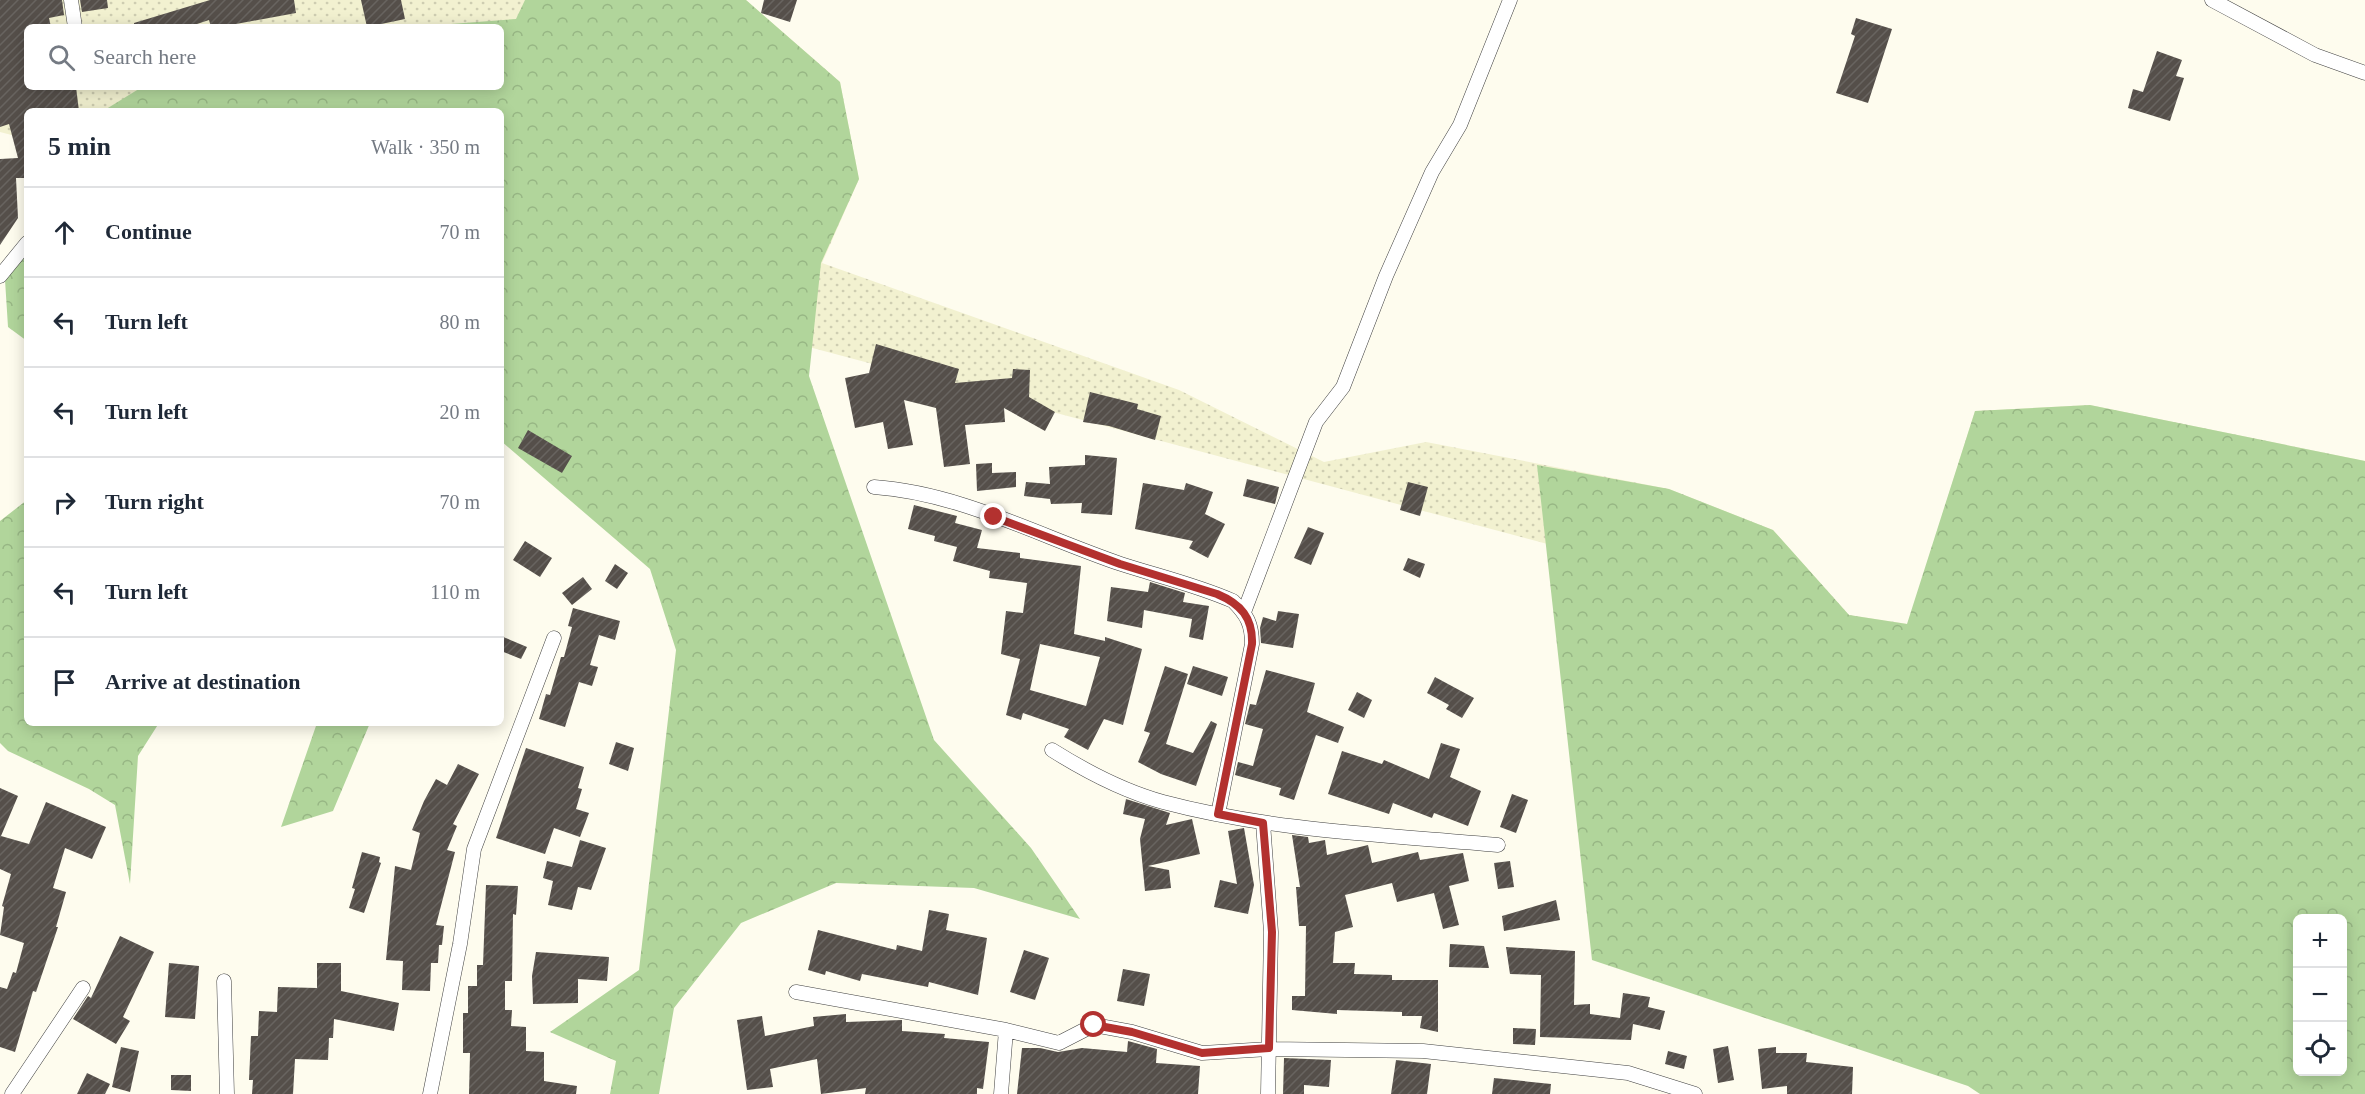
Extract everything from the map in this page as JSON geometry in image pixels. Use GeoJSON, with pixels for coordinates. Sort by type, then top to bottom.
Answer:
{"type":"FeatureCollection","features":[{"type":"Feature","properties":{"kind":"street"},"geometry":{"type":"LineString","coordinates":[[71,0],[75,24]]}},
{"type":"Feature","properties":{"kind":"street"},"geometry":{"type":"LineString","coordinates":[[1244,612],[1316,422],[1343,387],[1386,276],[1432,172],[1460,125],[1510,0]]}},
{"type":"Feature","properties":{"kind":"street"},"geometry":{"type":"LineString","coordinates":[[2212,0],[2315,56],[2365,73]]}},
{"type":"Feature","properties":{"kind":"street"},"geometry":{"type":"LineString","coordinates":[[0,276],[24,247]]}},
{"type":"Feature","properties":{"kind":"street"},"geometry":{"type":"LineString","coordinates":[[874,487],[909,489],[945,498],[1120,564],[1233,601],[1244,612],[1252,627],[1252,644],[1218,814]]}},
{"type":"Feature","properties":{"kind":"street"},"geometry":{"type":"LineString","coordinates":[[430,1094],[460,944],[474,849],[554,639]]}},
{"type":"Feature","properties":{"kind":"street"},"geometry":{"type":"LineString","coordinates":[[1052,750],[1083,770],[1122,788],[1162,802],[1218,814],[1263,823],[1498,845]]}},
{"type":"Feature","properties":{"kind":"street"},"geometry":{"type":"LineString","coordinates":[[1263,823],[1272,932],[1268,1094]]}},
{"type":"Feature","properties":{"kind":"street"},"geometry":{"type":"LineString","coordinates":[[224,981],[228,1094]]}},
{"type":"Feature","properties":{"kind":"street"},"geometry":{"type":"LineString","coordinates":[[12,1094],[83,988]]}},
{"type":"Feature","properties":{"kind":"street"},"geometry":{"type":"LineString","coordinates":[[796,992],[1006,1030],[1059,1043],[1094,1025],[1132,1032],[1202,1053],[1269,1048],[1423,1051],[1628,1073],[1695,1094]]}},
{"type":"Feature","properties":{"kind":"street"},"geometry":{"type":"LineString","coordinates":[[1001,1094],[1006,1030]]}},
{"type":"Feature","properties":{"kind":"green space"},"geometry":{"type":"Polygon","coordinates":[[[0,0],[746,0],[840,82],[859,179],[822,263],[1179,390],[1324,462],[1426,442],[1669,489],[1773,530],[1849,615],[1908,624],[1975,411],[2090,405],[2365,461],[1896,637],[504,266],[504,108],[24,108],[24,138],[0,132],[0,0]]]}},
{"type":"Feature","properties":{"kind":"green space"},"geometry":{"type":"Polygon","coordinates":[[[525,0],[746,0],[840,82],[859,179],[821,263],[809,376],[934,740],[1031,848],[1080,919],[974,888],[836,883],[741,923],[674,1008],[659,1094],[610,1094],[616,1061],[550,1032],[639,970],[676,650],[650,569],[504,444],[504,108],[108,108],[137,90],[504,90],[504,24],[450,24],[516,19],[525,0]]]}},
{"type":"Feature","properties":{"kind":"green space"},"geometry":{"type":"Polygon","coordinates":[[[24,249],[24,339],[8,327],[4,264],[24,249]]]}},
{"type":"Feature","properties":{"kind":"green space"},"geometry":{"type":"Polygon","coordinates":[[[2090,405],[2365,461],[2365,1094],[1980,1094],[1968,1086],[1592,960],[1537,465],[1669,489],[1773,530],[1849,615],[1907,624],[1975,411],[2090,405]]]}},
{"type":"Feature","properties":{"kind":"green space"},"geometry":{"type":"Polygon","coordinates":[[[24,502],[24,726],[157,726],[138,756],[130,884],[115,805],[89,789],[8,751],[0,743],[0,521],[24,502]]]}},
{"type":"Feature","properties":{"kind":"green space"},"geometry":{"type":"Polygon","coordinates":[[[316,726],[369,726],[333,811],[281,827],[316,726]]]}},
{"type":"Feature","properties":{"kind":"building"},"geometry":{"type":"Polygon","coordinates":[[[0,0],[62,0],[64,15],[49,18],[50,24],[24,24],[24,90],[76,90],[79,108],[24,108],[24,178],[16,178],[18,218],[0,245],[0,159],[18,158],[9,124],[0,127],[0,0]]]}},
{"type":"Feature","properties":{"kind":"building"},"geometry":{"type":"Polygon","coordinates":[[[80,0],[107,0],[108,8],[82,12],[80,0]]]}},
{"type":"Feature","properties":{"kind":"building"},"geometry":{"type":"Polygon","coordinates":[[[210,0],[294,0],[296,13],[236,24],[210,24],[209,20],[197,24],[134,23],[210,0]]]}},
{"type":"Feature","properties":{"kind":"building"},"geometry":{"type":"Polygon","coordinates":[[[361,0],[401,0],[405,19],[381,24],[366,24],[361,0]]]}},
{"type":"Feature","properties":{"kind":"building"},"geometry":{"type":"Polygon","coordinates":[[[764,0],[797,0],[790,22],[761,13],[764,0]]]}},
{"type":"Feature","properties":{"kind":"building"},"geometry":{"type":"Polygon","coordinates":[[[1856,18],[1892,29],[1868,103],[1836,93],[1855,36],[1851,34],[1856,18]]]}},
{"type":"Feature","properties":{"kind":"building"},"geometry":{"type":"Polygon","coordinates":[[[2157,51],[2182,60],[2176,76],[2184,78],[2170,121],[2128,108],[2133,89],[2143,92],[2157,51]]]}},
{"type":"Feature","properties":{"kind":"building"},"geometry":{"type":"Polygon","coordinates":[[[876,344],[959,369],[955,383],[1012,378],[1013,369],[1030,370],[1029,397],[1055,412],[1045,431],[1004,408],[1005,422],[965,425],[970,464],[944,467],[936,408],[904,400],[913,445],[888,449],[883,422],[855,428],[845,378],[869,373],[876,344]]]}},
{"type":"Feature","properties":{"kind":"building"},"geometry":{"type":"Polygon","coordinates":[[[1090,392],[1138,404],[1137,409],[1161,416],[1155,440],[1109,426],[1083,422],[1090,392]]]}},
{"type":"Feature","properties":{"kind":"building"},"geometry":{"type":"Polygon","coordinates":[[[528,430],[572,456],[562,473],[518,448],[528,430]]]}},
{"type":"Feature","properties":{"kind":"building"},"geometry":{"type":"Polygon","coordinates":[[[1085,455],[1117,458],[1112,515],[1081,513],[1082,503],[1051,504],[1050,499],[1024,496],[1026,482],[1050,484],[1049,467],[1085,465],[1085,455]]]}},
{"type":"Feature","properties":{"kind":"building"},"geometry":{"type":"Polygon","coordinates":[[[992,463],[992,473],[1016,472],[1016,487],[977,491],[976,464],[992,463]]]}},
{"type":"Feature","properties":{"kind":"building"},"geometry":{"type":"Polygon","coordinates":[[[1247,479],[1279,487],[1275,504],[1243,496],[1247,479]]]}},
{"type":"Feature","properties":{"kind":"building"},"geometry":{"type":"Polygon","coordinates":[[[1408,482],[1428,487],[1420,516],[1400,510],[1408,482]]]}},
{"type":"Feature","properties":{"kind":"building"},"geometry":{"type":"Polygon","coordinates":[[[1143,483],[1184,490],[1186,483],[1213,492],[1205,514],[1225,524],[1208,558],[1189,548],[1193,541],[1135,529],[1143,483]]]}},
{"type":"Feature","properties":{"kind":"building"},"geometry":{"type":"Polygon","coordinates":[[[914,505],[957,516],[955,523],[982,530],[977,548],[1020,553],[1020,558],[1081,566],[1074,634],[1105,641],[1105,637],[1142,649],[1123,725],[1104,719],[1088,750],[1064,737],[1069,729],[1023,713],[1021,720],[1006,715],[1020,659],[1001,654],[1006,611],[1023,613],[1027,583],[989,578],[990,571],[953,561],[957,547],[934,541],[935,536],[908,529],[914,505]],[[1040,644],[1030,690],[1086,706],[1100,657],[1040,644]]]}},
{"type":"Feature","properties":{"kind":"building"},"geometry":{"type":"Polygon","coordinates":[[[1308,527],[1324,533],[1311,565],[1294,558],[1308,527]]]}},
{"type":"Feature","properties":{"kind":"building"},"geometry":{"type":"Polygon","coordinates":[[[525,541],[552,558],[540,577],[513,560],[525,541]]]}},
{"type":"Feature","properties":{"kind":"building"},"geometry":{"type":"Polygon","coordinates":[[[1408,558],[1425,564],[1420,578],[1403,570],[1408,558]]]}},
{"type":"Feature","properties":{"kind":"building"},"geometry":{"type":"Polygon","coordinates":[[[615,564],[628,573],[617,589],[605,581],[615,564]]]}},
{"type":"Feature","properties":{"kind":"building"},"geometry":{"type":"Polygon","coordinates":[[[583,577],[592,589],[572,605],[562,593],[583,577]]]}},
{"type":"Feature","properties":{"kind":"building"},"geometry":{"type":"Polygon","coordinates":[[[1150,582],[1185,593],[1183,602],[1209,606],[1203,640],[1189,637],[1192,619],[1144,610],[1142,628],[1107,621],[1111,587],[1148,592],[1150,582]]]}},
{"type":"Feature","properties":{"kind":"building"},"geometry":{"type":"Polygon","coordinates":[[[573,608],[620,621],[615,640],[599,635],[590,665],[598,667],[592,686],[579,682],[565,727],[539,719],[546,694],[550,695],[561,657],[564,657],[572,627],[568,626],[573,608]]]}},
{"type":"Feature","properties":{"kind":"building"},"geometry":{"type":"Polygon","coordinates":[[[1278,611],[1299,614],[1293,648],[1261,643],[1260,628],[1263,617],[1276,621],[1278,611]]]}},
{"type":"Feature","properties":{"kind":"building"},"geometry":{"type":"Polygon","coordinates":[[[504,637],[527,647],[521,659],[504,652],[504,637]]]}},
{"type":"Feature","properties":{"kind":"building"},"geometry":{"type":"Polygon","coordinates":[[[1165,666],[1188,674],[1166,744],[1193,753],[1211,721],[1217,724],[1196,786],[1161,774],[1138,762],[1150,733],[1144,731],[1165,666]]]}},
{"type":"Feature","properties":{"kind":"building"},"geometry":{"type":"Polygon","coordinates":[[[1193,666],[1228,677],[1222,696],[1187,684],[1193,666]]]}},
{"type":"Feature","properties":{"kind":"building"},"geometry":{"type":"Polygon","coordinates":[[[1266,670],[1315,683],[1307,712],[1344,727],[1338,743],[1316,735],[1294,800],[1279,795],[1281,788],[1235,775],[1238,762],[1253,766],[1263,729],[1245,724],[1250,704],[1256,705],[1266,670]]]}},
{"type":"Feature","properties":{"kind":"building"},"geometry":{"type":"Polygon","coordinates":[[[1435,677],[1474,698],[1462,718],[1446,709],[1449,705],[1427,693],[1435,677]]]}},
{"type":"Feature","properties":{"kind":"building"},"geometry":{"type":"Polygon","coordinates":[[[1357,692],[1372,700],[1364,718],[1348,710],[1357,692]]]}},
{"type":"Feature","properties":{"kind":"building"},"geometry":{"type":"Polygon","coordinates":[[[616,742],[634,748],[628,771],[609,764],[616,742]]]}},
{"type":"Feature","properties":{"kind":"building"},"geometry":{"type":"Polygon","coordinates":[[[1441,743],[1460,749],[1450,777],[1481,791],[1468,826],[1434,813],[1432,818],[1393,803],[1389,814],[1328,794],[1342,751],[1382,764],[1384,760],[1429,779],[1441,743]]]}},
{"type":"Feature","properties":{"kind":"building"},"geometry":{"type":"Polygon","coordinates":[[[526,748],[584,767],[578,788],[582,789],[576,809],[589,813],[580,837],[554,828],[545,854],[496,838],[526,748]]]}},
{"type":"Feature","properties":{"kind":"building"},"geometry":{"type":"Polygon","coordinates":[[[458,764],[479,774],[453,824],[457,826],[447,850],[455,852],[436,925],[444,926],[442,945],[439,945],[438,963],[431,963],[430,991],[402,990],[403,961],[386,960],[395,866],[411,870],[420,833],[412,830],[424,801],[436,779],[447,785],[458,764]]]}},
{"type":"Feature","properties":{"kind":"building"},"geometry":{"type":"Polygon","coordinates":[[[0,788],[18,796],[1,836],[29,844],[46,802],[106,827],[92,859],[65,848],[53,888],[66,892],[56,927],[58,927],[36,992],[33,991],[15,1052],[0,1047],[0,987],[7,989],[13,972],[16,973],[24,943],[0,935],[4,907],[2,906],[11,874],[0,869],[0,788]]]}},
{"type":"Feature","properties":{"kind":"building"},"geometry":{"type":"Polygon","coordinates":[[[1512,794],[1528,800],[1516,833],[1500,827],[1512,794]]]}},
{"type":"Feature","properties":{"kind":"building"},"geometry":{"type":"Polygon","coordinates":[[[1126,799],[1170,813],[1166,825],[1192,819],[1200,854],[1148,866],[1169,870],[1171,888],[1145,891],[1140,839],[1145,819],[1123,814],[1126,799]]]}},
{"type":"Feature","properties":{"kind":"building"},"geometry":{"type":"Polygon","coordinates":[[[1244,828],[1254,885],[1248,914],[1214,907],[1220,880],[1237,884],[1228,831],[1244,828]]]}},
{"type":"Feature","properties":{"kind":"building"},"geometry":{"type":"Polygon","coordinates":[[[1292,835],[1308,837],[1309,843],[1325,840],[1327,855],[1368,845],[1372,863],[1418,852],[1420,860],[1463,853],[1469,881],[1449,886],[1459,925],[1443,929],[1434,893],[1397,902],[1392,883],[1345,895],[1353,927],[1335,932],[1333,963],[1355,963],[1354,974],[1392,975],[1392,980],[1438,980],[1438,1032],[1420,1028],[1422,1016],[1402,1016],[1402,1012],[1337,1010],[1337,1014],[1292,1010],[1292,996],[1305,996],[1306,926],[1299,926],[1296,887],[1300,887],[1292,835]]]}},
{"type":"Feature","properties":{"kind":"building"},"geometry":{"type":"Polygon","coordinates":[[[580,840],[606,848],[591,890],[578,887],[572,910],[548,905],[553,881],[543,878],[547,861],[572,867],[580,840]]]}},
{"type":"Feature","properties":{"kind":"building"},"geometry":{"type":"Polygon","coordinates":[[[362,852],[380,857],[379,862],[381,863],[364,913],[349,908],[362,852]]]}},
{"type":"Feature","properties":{"kind":"building"},"geometry":{"type":"Polygon","coordinates":[[[1510,861],[1514,887],[1498,889],[1494,863],[1510,861]]]}},
{"type":"Feature","properties":{"kind":"building"},"geometry":{"type":"Polygon","coordinates":[[[486,885],[518,886],[516,915],[513,914],[512,981],[505,981],[505,1010],[512,1010],[511,1026],[526,1027],[526,1051],[544,1052],[544,1081],[577,1086],[576,1094],[469,1094],[470,1053],[463,1053],[463,1013],[468,1013],[468,986],[477,986],[477,965],[483,965],[486,885]]]}},
{"type":"Feature","properties":{"kind":"building"},"geometry":{"type":"Polygon","coordinates":[[[1556,900],[1560,920],[1504,931],[1502,916],[1556,900]]]}},
{"type":"Feature","properties":{"kind":"building"},"geometry":{"type":"Polygon","coordinates":[[[929,910],[949,914],[946,930],[987,938],[978,995],[929,982],[928,987],[862,974],[860,981],[826,971],[825,975],[808,970],[818,930],[896,950],[897,945],[922,951],[929,910]]]}},
{"type":"Feature","properties":{"kind":"building"},"geometry":{"type":"Polygon","coordinates":[[[120,936],[154,952],[123,1017],[130,1021],[116,1044],[73,1019],[88,996],[91,998],[120,936]]]}},
{"type":"Feature","properties":{"kind":"building"},"geometry":{"type":"Polygon","coordinates":[[[1450,944],[1484,946],[1489,968],[1449,967],[1450,944]]]}},
{"type":"Feature","properties":{"kind":"building"},"geometry":{"type":"Polygon","coordinates":[[[1506,947],[1575,951],[1574,1005],[1590,1004],[1590,1014],[1620,1018],[1623,993],[1650,997],[1648,1007],[1665,1011],[1660,1030],[1633,1024],[1631,1040],[1540,1037],[1541,975],[1510,974],[1506,947]]]}},
{"type":"Feature","properties":{"kind":"building"},"geometry":{"type":"Polygon","coordinates":[[[1024,950],[1049,958],[1035,1000],[1010,992],[1024,950]]]}},
{"type":"Feature","properties":{"kind":"building"},"geometry":{"type":"Polygon","coordinates":[[[536,952],[609,957],[607,981],[578,979],[578,1003],[533,1004],[532,976],[536,952]]]}},
{"type":"Feature","properties":{"kind":"building"},"geometry":{"type":"Polygon","coordinates":[[[169,963],[199,966],[195,1019],[165,1017],[169,963]]]}},
{"type":"Feature","properties":{"kind":"building"},"geometry":{"type":"Polygon","coordinates":[[[317,963],[341,963],[341,991],[399,1003],[394,1031],[334,1019],[333,1038],[329,1038],[328,1060],[295,1059],[293,1094],[252,1094],[253,1080],[249,1080],[251,1036],[258,1036],[259,1011],[277,1012],[278,987],[317,988],[317,963]]]}},
{"type":"Feature","properties":{"kind":"building"},"geometry":{"type":"Polygon","coordinates":[[[1123,969],[1150,974],[1144,1006],[1117,1001],[1123,969]]]}},
{"type":"Feature","properties":{"kind":"building"},"geometry":{"type":"Polygon","coordinates":[[[846,1014],[846,1022],[902,1020],[902,1031],[945,1034],[944,1038],[989,1042],[983,1089],[977,1088],[977,1094],[865,1094],[866,1088],[821,1094],[817,1059],[770,1069],[773,1087],[747,1090],[737,1020],[762,1016],[765,1036],[814,1026],[813,1017],[846,1014]]]}},
{"type":"Feature","properties":{"kind":"building"},"geometry":{"type":"Polygon","coordinates":[[[1513,1028],[1536,1029],[1535,1045],[1513,1044],[1513,1028]]]}},
{"type":"Feature","properties":{"kind":"building"},"geometry":{"type":"Polygon","coordinates":[[[1128,1041],[1157,1049],[1156,1063],[1200,1066],[1198,1094],[1017,1094],[1022,1048],[1040,1048],[1058,1052],[1082,1048],[1127,1052],[1128,1041]]]}},
{"type":"Feature","properties":{"kind":"building"},"geometry":{"type":"Polygon","coordinates":[[[1728,1046],[1734,1080],[1718,1083],[1713,1049],[1728,1046]]]}},
{"type":"Feature","properties":{"kind":"building"},"geometry":{"type":"Polygon","coordinates":[[[121,1047],[139,1051],[130,1092],[112,1087],[121,1047]]]}},
{"type":"Feature","properties":{"kind":"building"},"geometry":{"type":"Polygon","coordinates":[[[1776,1047],[1776,1053],[1807,1053],[1806,1062],[1853,1067],[1852,1094],[1787,1094],[1787,1086],[1762,1089],[1758,1049],[1776,1047]]]}},
{"type":"Feature","properties":{"kind":"building"},"geometry":{"type":"Polygon","coordinates":[[[1668,1051],[1687,1056],[1684,1069],[1665,1064],[1668,1051]]]}},
{"type":"Feature","properties":{"kind":"building"},"geometry":{"type":"Polygon","coordinates":[[[1284,1058],[1331,1060],[1329,1087],[1304,1085],[1304,1094],[1283,1094],[1284,1058]]]}},
{"type":"Feature","properties":{"kind":"building"},"geometry":{"type":"Polygon","coordinates":[[[1396,1060],[1431,1064],[1427,1094],[1391,1094],[1396,1060]]]}},
{"type":"Feature","properties":{"kind":"building"},"geometry":{"type":"Polygon","coordinates":[[[87,1073],[110,1084],[105,1094],[77,1094],[87,1073]]]}},
{"type":"Feature","properties":{"kind":"building"},"geometry":{"type":"Polygon","coordinates":[[[171,1075],[191,1075],[191,1091],[171,1090],[171,1075]]]}},
{"type":"Feature","properties":{"kind":"building"},"geometry":{"type":"Polygon","coordinates":[[[1494,1078],[1551,1084],[1550,1094],[1492,1094],[1494,1078]]]}},
{"type":"Feature","properties":{"kind":"route"},"geometry":{"type":"LineString","coordinates":[[994,517],[1120,564],[1217,594],[1233,601],[1244,612],[1252,627],[1252,644],[1218,814],[1263,823],[1272,932],[1269,1048],[1202,1053],[1132,1032],[1094,1025]]}}]}
